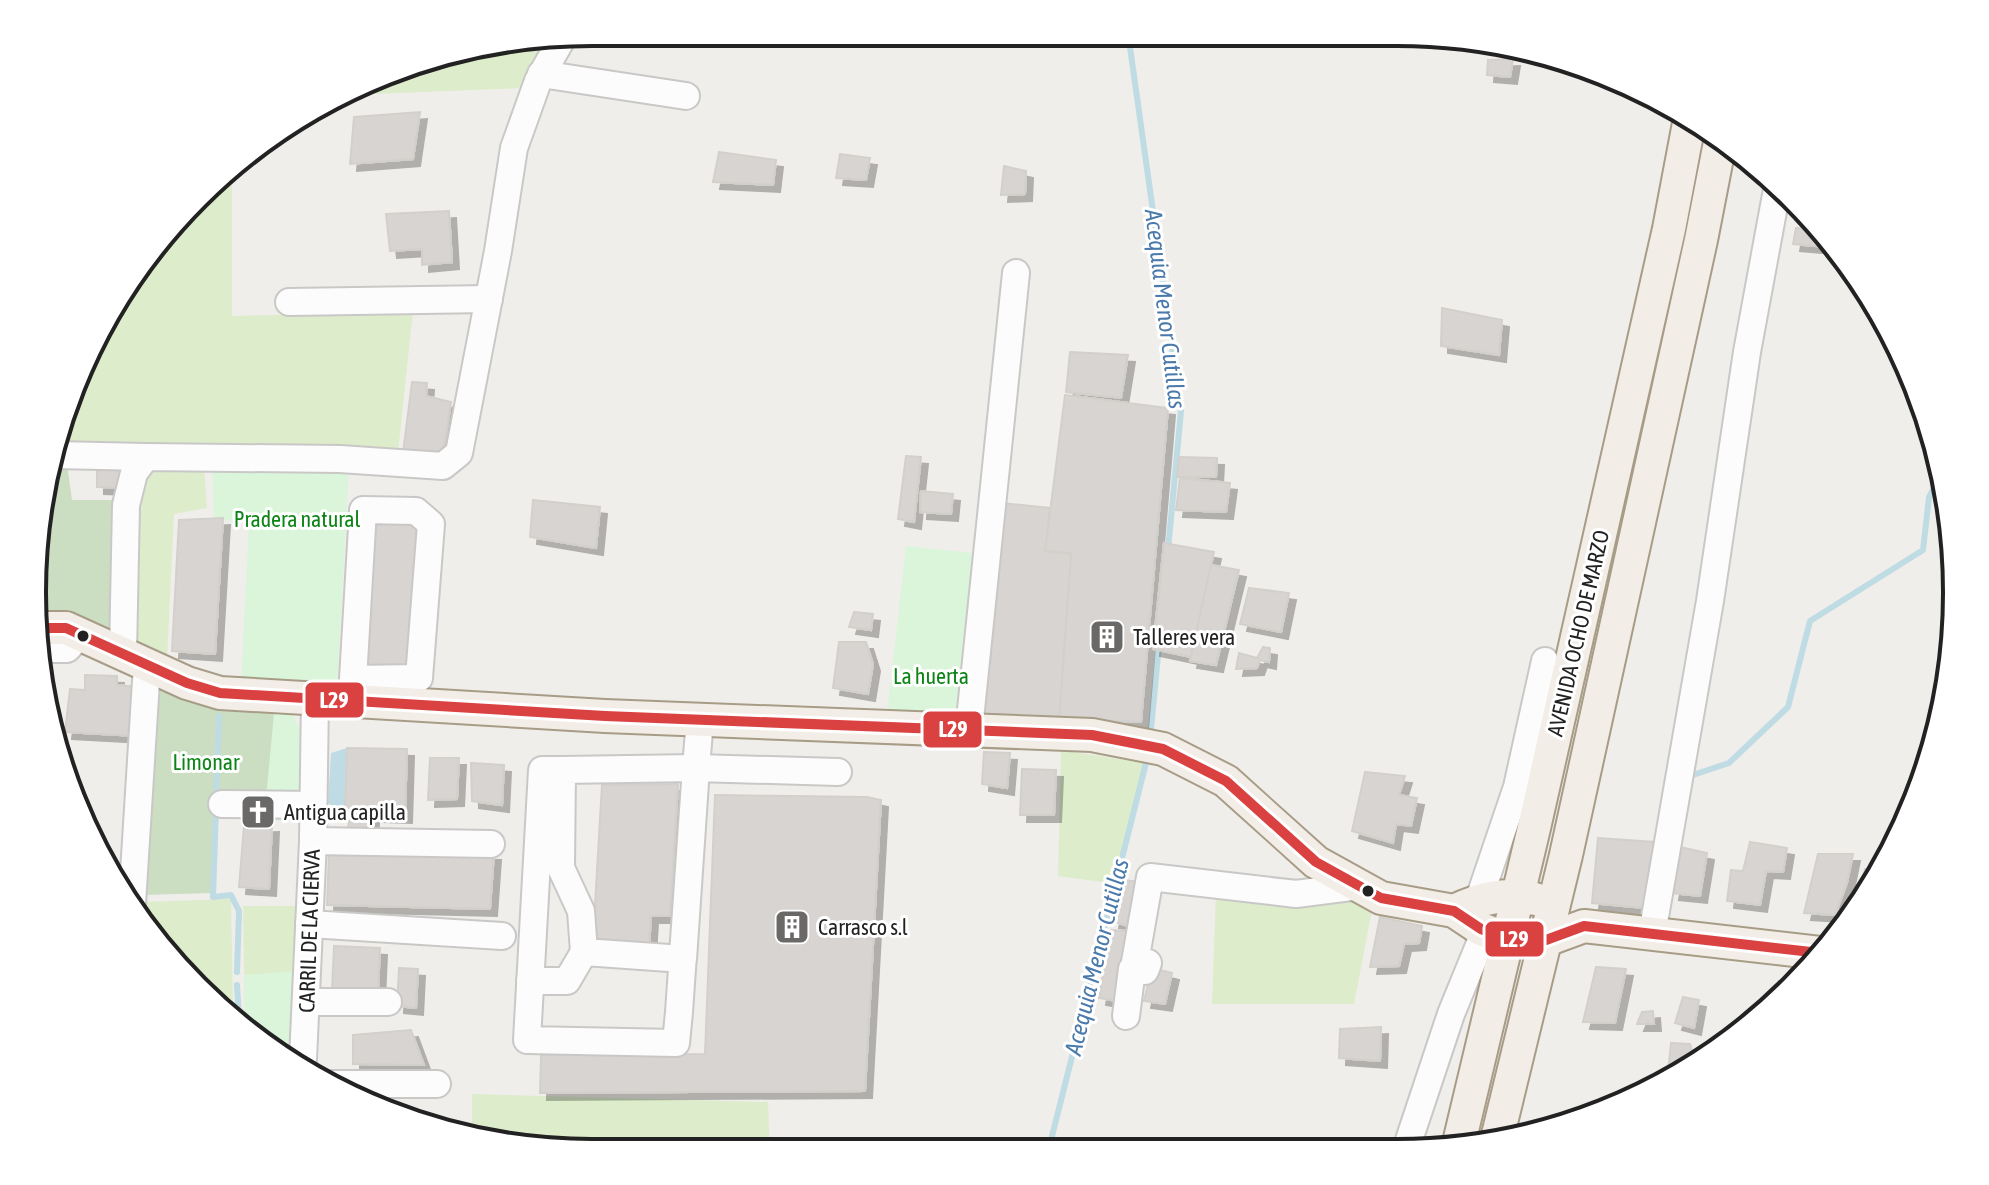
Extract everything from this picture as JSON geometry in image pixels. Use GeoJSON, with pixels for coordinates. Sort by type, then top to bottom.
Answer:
{"type":"FeatureCollection","features":[{"type":"Feature","properties":{"kind":"main road","name":"AVENIDA OCHO DE MARZO"},"geometry":{"type":"LineString","coordinates":[[1460,1135],[1496,935],[1517,894],[1666,245],[1688,130]]}},
{"type":"Feature","properties":{"kind":"main road","name":"AVENIDA OCHO DE MARZO"},"geometry":{"type":"LineString","coordinates":[[1500,1129],[1555,903],[1718,151]]}},
{"type":"Feature","properties":{"kind":"main road"},"geometry":{"type":"LineString","coordinates":[[47,628],[66,628],[187,683],[220,693],[315,698],[353,689],[605,716],[1092,735],[1163,749],[1226,781],[1316,862],[1381,898],[1466,905],[1517,894],[1555,903],[1584,926]]}},
{"type":"Feature","properties":{"kind":"main road"},"geometry":{"type":"LineString","coordinates":[[1466,905],[1496,935],[1546,940],[1584,926],[1808,952]]}},
{"type":"Feature","properties":{"kind":"street"},"geometry":{"type":"LineString","coordinates":[[64,455],[340,459],[443,466],[459,453],[514,148],[541,74],[557,47]]}},
{"type":"Feature","properties":{"kind":"street"},"geometry":{"type":"LineString","coordinates":[[541,74],[686,96]]}},
{"type":"Feature","properties":{"kind":"street"},"geometry":{"type":"LineString","coordinates":[[1652,934],[1710,601],[1747,352],[1775,199]]}},
{"type":"Feature","properties":{"kind":"street"},"geometry":{"type":"LineString","coordinates":[[969,729],[1016,273]]}},
{"type":"Feature","properties":{"kind":"street"},"geometry":{"type":"LineString","coordinates":[[289,302],[489,299]]}},
{"type":"Feature","properties":{"kind":"street"},"geometry":{"type":"LineString","coordinates":[[132,887],[135,659],[126,505],[134,473],[146,457]]}},
{"type":"Feature","properties":{"kind":"street"},"geometry":{"type":"LineString","coordinates":[[363,510],[416,511],[431,524],[419,678],[353,689],[363,510]]}},
{"type":"Feature","properties":{"kind":"street"},"geometry":{"type":"LineString","coordinates":[[49,649],[67,649],[81,634]]}},
{"type":"Feature","properties":{"kind":"street"},"geometry":{"type":"LineString","coordinates":[[1466,905],[1517,787],[1545,661]]}},
{"type":"Feature","properties":{"kind":"street","name":"CARRIL DE LA CIERVA"},"geometry":{"type":"LineString","coordinates":[[303,1056],[313,841],[315,698]]}},
{"type":"Feature","properties":{"kind":"street"},"geometry":{"type":"LineString","coordinates":[[700,719],[696,768],[676,1043],[527,1040],[542,770],[696,768],[838,772]]}},
{"type":"Feature","properties":{"kind":"street"},"geometry":{"type":"LineString","coordinates":[[584,952],[683,959],[696,768]]}},
{"type":"Feature","properties":{"kind":"street"},"geometry":{"type":"LineString","coordinates":[[530,981],[567,981],[584,952],[581,911],[561,868],[562,770]]}},
{"type":"Feature","properties":{"kind":"street"},"geometry":{"type":"LineString","coordinates":[[222,804],[313,805]]}},
{"type":"Feature","properties":{"kind":"street"},"geometry":{"type":"LineString","coordinates":[[313,841],[491,844]]}},
{"type":"Feature","properties":{"kind":"street"},"geometry":{"type":"LineString","coordinates":[[1126,1016],[1132,969],[1145,971],[1148,963],[1135,962],[1150,877],[1296,894],[1359,886]]}},
{"type":"Feature","properties":{"kind":"street"},"geometry":{"type":"LineString","coordinates":[[309,924],[502,936]]}},
{"type":"Feature","properties":{"kind":"street"},"geometry":{"type":"LineString","coordinates":[[1409,1139],[1451,1014],[1496,935]]}},
{"type":"Feature","properties":{"kind":"street"},"geometry":{"type":"LineString","coordinates":[[307,1002],[388,1002]]}},
{"type":"Feature","properties":{"kind":"street"},"geometry":{"type":"LineString","coordinates":[[353,1084],[437,1084]]}},
{"type":"Feature","properties":{"kind":"green space"},"geometry":{"type":"Polygon","coordinates":[[[544,48],[524,88],[369,94],[451,65],[544,48]]]}},
{"type":"Feature","properties":{"kind":"green space"},"geometry":{"type":"Polygon","coordinates":[[[232,182],[232,316],[413,311],[398,453],[67,445],[88,383],[119,319],[182,232],[232,182]]]}},
{"type":"Feature","properties":{"kind":"green space"},"geometry":{"type":"Polygon","coordinates":[[[62,464],[67,464],[72,500],[127,500],[112,633],[47,621],[47,557],[62,464]]]}},
{"type":"Feature","properties":{"kind":"green space"},"geometry":{"type":"Polygon","coordinates":[[[155,465],[204,469],[207,508],[174,514],[167,659],[133,646],[136,493],[155,465]]]}},
{"type":"Feature","properties":{"kind":"green space","name":"Pradera natural"},"geometry":{"type":"Polygon","coordinates":[[[212,467],[349,469],[337,688],[241,682],[249,522],[214,519],[212,467]]]}},
{"type":"Feature","properties":{"kind":"green space","name":"La huerta"},"geometry":{"type":"Polygon","coordinates":[[[906,546],[972,553],[969,721],[887,713],[906,546]]]}},
{"type":"Feature","properties":{"kind":"green space","name":"Limonar"},"geometry":{"type":"Polygon","coordinates":[[[149,688],[228,709],[292,714],[299,821],[216,818],[213,893],[141,895],[149,688]]]}},
{"type":"Feature","properties":{"kind":"green space"},"geometry":{"type":"Polygon","coordinates":[[[274,713],[292,714],[302,733],[299,821],[264,820],[274,713]]]}},
{"type":"Feature","properties":{"kind":"green space"},"geometry":{"type":"Polygon","coordinates":[[[1061,750],[1146,763],[1116,884],[1058,876],[1061,750]]]}},
{"type":"Feature","properties":{"kind":"green space"},"geometry":{"type":"Polygon","coordinates":[[[1216,891],[1345,896],[1372,910],[1354,1004],[1212,1004],[1216,891]]]}},
{"type":"Feature","properties":{"kind":"green space"},"geometry":{"type":"Polygon","coordinates":[[[231,899],[233,1004],[182,953],[142,902],[231,899]]]}},
{"type":"Feature","properties":{"kind":"green space"},"geometry":{"type":"Polygon","coordinates":[[[243,906],[297,906],[296,1047],[293,1050],[289,1047],[245,1014],[243,906]]]}},
{"type":"Feature","properties":{"kind":"green space"},"geometry":{"type":"Polygon","coordinates":[[[297,971],[296,1047],[293,1050],[245,1014],[244,975],[297,971]]]}},
{"type":"Feature","properties":{"kind":"green space"},"geometry":{"type":"Polygon","coordinates":[[[472,1094],[768,1102],[769,1139],[557,1138],[472,1125],[472,1094]]]}},
{"type":"Feature","properties":{"kind":"water"},"geometry":{"type":"Polygon","coordinates":[[[347,748],[345,814],[328,803],[331,753],[347,748]]]}},
{"type":"Feature","properties":{"kind":"building"},"geometry":{"type":"Polygon","coordinates":[[[1513,59],[1510,77],[1487,75],[1488,60],[1513,59]]]}},
{"type":"Feature","properties":{"kind":"building"},"geometry":{"type":"Polygon","coordinates":[[[420,112],[413,159],[350,164],[354,117],[420,112]]]}},
{"type":"Feature","properties":{"kind":"building"},"geometry":{"type":"Polygon","coordinates":[[[719,152],[776,160],[773,185],[713,182],[719,152]]]}},
{"type":"Feature","properties":{"kind":"building"},"geometry":{"type":"Polygon","coordinates":[[[840,154],[870,158],[866,180],[836,178],[840,154]]]}},
{"type":"Feature","properties":{"kind":"building"},"geometry":{"type":"Polygon","coordinates":[[[1004,166],[1026,171],[1025,194],[1001,195],[1004,166]]]}},
{"type":"Feature","properties":{"kind":"building"},"geometry":{"type":"Polygon","coordinates":[[[449,211],[452,262],[422,265],[422,249],[390,251],[386,214],[449,211]]]}},
{"type":"Feature","properties":{"kind":"building"},"geometry":{"type":"Polygon","coordinates":[[[1796,228],[1804,229],[1819,246],[1793,244],[1796,228]]]}},
{"type":"Feature","properties":{"kind":"building"},"geometry":{"type":"Polygon","coordinates":[[[1442,308],[1502,320],[1499,355],[1441,346],[1442,308]]]}},
{"type":"Feature","properties":{"kind":"building"},"geometry":{"type":"Polygon","coordinates":[[[1070,352],[1128,355],[1121,398],[1066,392],[1070,352]]]}},
{"type":"Feature","properties":{"kind":"building"},"geometry":{"type":"Polygon","coordinates":[[[412,382],[427,383],[426,396],[451,402],[443,455],[403,453],[412,382]]]}},
{"type":"Feature","properties":{"kind":"building","name":"Talleres vera"},"geometry":{"type":"Polygon","coordinates":[[[1065,395],[1168,408],[1141,722],[1059,719],[1071,554],[1045,551],[1065,395]]]}},
{"type":"Feature","properties":{"kind":"building"},"geometry":{"type":"Polygon","coordinates":[[[906,456],[921,457],[914,522],[898,519],[906,456]]]}},
{"type":"Feature","properties":{"kind":"building"},"geometry":{"type":"Polygon","coordinates":[[[1179,457],[1217,458],[1216,477],[1177,477],[1179,457]]]}},
{"type":"Feature","properties":{"kind":"building"},"geometry":{"type":"Polygon","coordinates":[[[97,462],[120,463],[122,488],[97,487],[97,462]]]}},
{"type":"Feature","properties":{"kind":"building"},"geometry":{"type":"Polygon","coordinates":[[[1180,478],[1230,483],[1226,512],[1176,510],[1180,478]]]}},
{"type":"Feature","properties":{"kind":"building"},"geometry":{"type":"Polygon","coordinates":[[[921,491],[953,494],[951,514],[920,512],[921,491]]]}},
{"type":"Feature","properties":{"kind":"building"},"geometry":{"type":"Polygon","coordinates":[[[533,500],[600,507],[596,548],[530,537],[533,500]]]}},
{"type":"Feature","properties":{"kind":"building"},"geometry":{"type":"Polygon","coordinates":[[[1002,503],[1050,508],[1045,551],[1071,554],[1059,719],[978,714],[1002,503]]]}},
{"type":"Feature","properties":{"kind":"building"},"geometry":{"type":"Polygon","coordinates":[[[371,517],[420,523],[413,669],[363,665],[371,517]]]}},
{"type":"Feature","properties":{"kind":"building"},"geometry":{"type":"Polygon","coordinates":[[[223,518],[215,654],[172,651],[179,520],[223,518]]]}},
{"type":"Feature","properties":{"kind":"building"},"geometry":{"type":"Polygon","coordinates":[[[1164,543],[1214,552],[1191,657],[1153,649],[1164,543]]]}},
{"type":"Feature","properties":{"kind":"building"},"geometry":{"type":"Polygon","coordinates":[[[1211,565],[1239,570],[1216,665],[1190,661],[1211,565]]]}},
{"type":"Feature","properties":{"kind":"building"},"geometry":{"type":"Polygon","coordinates":[[[1249,588],[1289,593],[1281,632],[1240,624],[1249,588]]]}},
{"type":"Feature","properties":{"kind":"building"},"geometry":{"type":"Polygon","coordinates":[[[854,612],[873,614],[871,630],[849,627],[854,612]]]}},
{"type":"Feature","properties":{"kind":"building"},"geometry":{"type":"Polygon","coordinates":[[[839,642],[866,642],[873,664],[868,694],[833,688],[839,642]]]}},
{"type":"Feature","properties":{"kind":"building"},"geometry":{"type":"Polygon","coordinates":[[[1263,647],[1270,648],[1269,662],[1260,660],[1257,668],[1236,669],[1239,653],[1257,658],[1263,647]]]}},
{"type":"Feature","properties":{"kind":"building"},"geometry":{"type":"Polygon","coordinates":[[[85,675],[117,676],[117,685],[138,687],[136,736],[65,732],[70,689],[85,690],[85,675]]]}},
{"type":"Feature","properties":{"kind":"building"},"geometry":{"type":"Polygon","coordinates":[[[347,748],[407,749],[405,816],[345,814],[347,748]]]}},
{"type":"Feature","properties":{"kind":"building"},"geometry":{"type":"Polygon","coordinates":[[[984,752],[1010,753],[1007,788],[982,784],[984,752]]]}},
{"type":"Feature","properties":{"kind":"building"},"geometry":{"type":"Polygon","coordinates":[[[430,758],[459,758],[457,799],[428,800],[430,758]]]}},
{"type":"Feature","properties":{"kind":"building"},"geometry":{"type":"Polygon","coordinates":[[[471,763],[504,765],[502,805],[472,801],[471,763]]]}},
{"type":"Feature","properties":{"kind":"building"},"geometry":{"type":"Polygon","coordinates":[[[1022,769],[1056,770],[1054,815],[1020,815],[1022,769]]]}},
{"type":"Feature","properties":{"kind":"building"},"geometry":{"type":"Polygon","coordinates":[[[1365,772],[1405,776],[1399,795],[1417,798],[1411,826],[1396,824],[1393,843],[1352,831],[1365,772]]]}},
{"type":"Feature","properties":{"kind":"building"},"geometry":{"type":"Polygon","coordinates":[[[678,784],[670,916],[651,916],[649,949],[593,939],[602,785],[678,784]]]}},
{"type":"Feature","properties":{"kind":"building","name":"Carrasco s.l"},"geometry":{"type":"Polygon","coordinates":[[[715,795],[867,797],[881,800],[865,1091],[540,1093],[541,1055],[705,1054],[715,795]]]}},
{"type":"Feature","properties":{"kind":"building"},"geometry":{"type":"Polygon","coordinates":[[[350,816],[372,816],[371,833],[347,834],[350,816]]]}},
{"type":"Feature","properties":{"kind":"building"},"geometry":{"type":"Polygon","coordinates":[[[272,825],[269,889],[239,887],[244,826],[272,825]]]}},
{"type":"Feature","properties":{"kind":"building"},"geometry":{"type":"Polygon","coordinates":[[[1598,838],[1655,842],[1643,908],[1592,903],[1598,838]]]}},
{"type":"Feature","properties":{"kind":"building"},"geometry":{"type":"Polygon","coordinates":[[[1750,842],[1787,848],[1783,872],[1766,871],[1760,905],[1727,901],[1731,870],[1743,871],[1750,842]]]}},
{"type":"Feature","properties":{"kind":"building"},"geometry":{"type":"Polygon","coordinates":[[[1680,847],[1707,853],[1700,896],[1672,893],[1680,847]]]}},
{"type":"Feature","properties":{"kind":"building"},"geometry":{"type":"Polygon","coordinates":[[[329,852],[494,853],[490,909],[327,905],[329,852]]]}},
{"type":"Feature","properties":{"kind":"building"},"geometry":{"type":"Polygon","coordinates":[[[1818,854],[1853,854],[1847,883],[1835,915],[1804,913],[1818,854]]]}},
{"type":"Feature","properties":{"kind":"building"},"geometry":{"type":"Polygon","coordinates":[[[1122,880],[1141,882],[1131,927],[1112,921],[1122,880]]]}},
{"type":"Feature","properties":{"kind":"building"},"geometry":{"type":"Polygon","coordinates":[[[1380,917],[1422,926],[1419,943],[1404,944],[1399,966],[1370,967],[1380,917]]]}},
{"type":"Feature","properties":{"kind":"building"},"geometry":{"type":"Polygon","coordinates":[[[1110,930],[1127,931],[1117,1001],[1099,998],[1110,930]]]}},
{"type":"Feature","properties":{"kind":"building"},"geometry":{"type":"Polygon","coordinates":[[[334,946],[380,948],[378,992],[332,991],[334,946]]]}},
{"type":"Feature","properties":{"kind":"building"},"geometry":{"type":"Polygon","coordinates":[[[1596,967],[1626,969],[1615,1023],[1583,1022],[1596,967]]]}},
{"type":"Feature","properties":{"kind":"building"},"geometry":{"type":"Polygon","coordinates":[[[399,968],[418,969],[416,1008],[397,1006],[399,968]]]}},
{"type":"Feature","properties":{"kind":"building"},"geometry":{"type":"Polygon","coordinates":[[[1152,968],[1172,973],[1165,1004],[1144,1001],[1152,968]]]}},
{"type":"Feature","properties":{"kind":"building"},"geometry":{"type":"Polygon","coordinates":[[[1683,997],[1699,1000],[1694,1028],[1675,1023],[1683,997]]]}},
{"type":"Feature","properties":{"kind":"building"},"geometry":{"type":"Polygon","coordinates":[[[1653,1011],[1654,1024],[1637,1024],[1642,1012],[1653,1011]]]}},
{"type":"Feature","properties":{"kind":"building"},"geometry":{"type":"Polygon","coordinates":[[[1381,1027],[1380,1061],[1339,1058],[1340,1029],[1381,1027]]]}},
{"type":"Feature","properties":{"kind":"building"},"geometry":{"type":"Polygon","coordinates":[[[411,1030],[424,1065],[353,1064],[353,1035],[411,1030]]]}},
{"type":"Feature","properties":{"kind":"building"},"geometry":{"type":"Polygon","coordinates":[[[1671,1043],[1690,1044],[1692,1052],[1669,1067],[1671,1043]]]}},
{"type":"Feature","properties":{"kind":"waterway","name":"Acequia Menor Cutillas"},"geometry":{"type":"LineString","coordinates":[[1130,46],[1181,411],[1168,550]]}},
{"type":"Feature","properties":{"kind":"waterway"},"geometry":{"type":"LineString","coordinates":[[1687,777],[1729,763],[1788,707],[1810,621],[1923,550],[1929,497],[1933,490]]}},
{"type":"Feature","properties":{"kind":"waterway","name":"Acequia Menor Cutillas"},"geometry":{"type":"LineString","coordinates":[[1151,729],[1159,645]]}},
{"type":"Feature","properties":{"kind":"waterway"},"geometry":{"type":"LineString","coordinates":[[216,800],[219,716]]}},
{"type":"Feature","properties":{"kind":"waterway","name":"Acequia Menor Cutillas"},"geometry":{"type":"LineString","coordinates":[[1051,1139],[1146,763]]}},
{"type":"Feature","properties":{"kind":"waterway"},"geometry":{"type":"LineString","coordinates":[[216,809],[213,897],[231,895],[239,911],[237,972]]}},
{"type":"Feature","properties":{"kind":"waterway"},"geometry":{"type":"LineString","coordinates":[[237,985],[238,1008]]}},
{"type":"Feature","properties":{"kind":"transit line","name":"L29"},"geometry":{"type":"LineString","coordinates":[[47,628],[66,628],[187,683],[220,693],[605,716],[1092,735],[1163,749],[1226,781],[1316,862],[1381,898],[1454,911],[1481,929],[1507,939],[1546,940],[1584,926],[1808,952]]}},
{"type":"Feature","properties":{"kind":"place","name":"Talleres vera"},"geometry":{"type":"Point","coordinates":[1107,637]}},
{"type":"Feature","properties":{"kind":"place","name":"Antigua capilla"},"geometry":{"type":"Point","coordinates":[258,812]}},
{"type":"Feature","properties":{"kind":"place","name":"Carrasco s.l"},"geometry":{"type":"Point","coordinates":[792,927]}}]}
